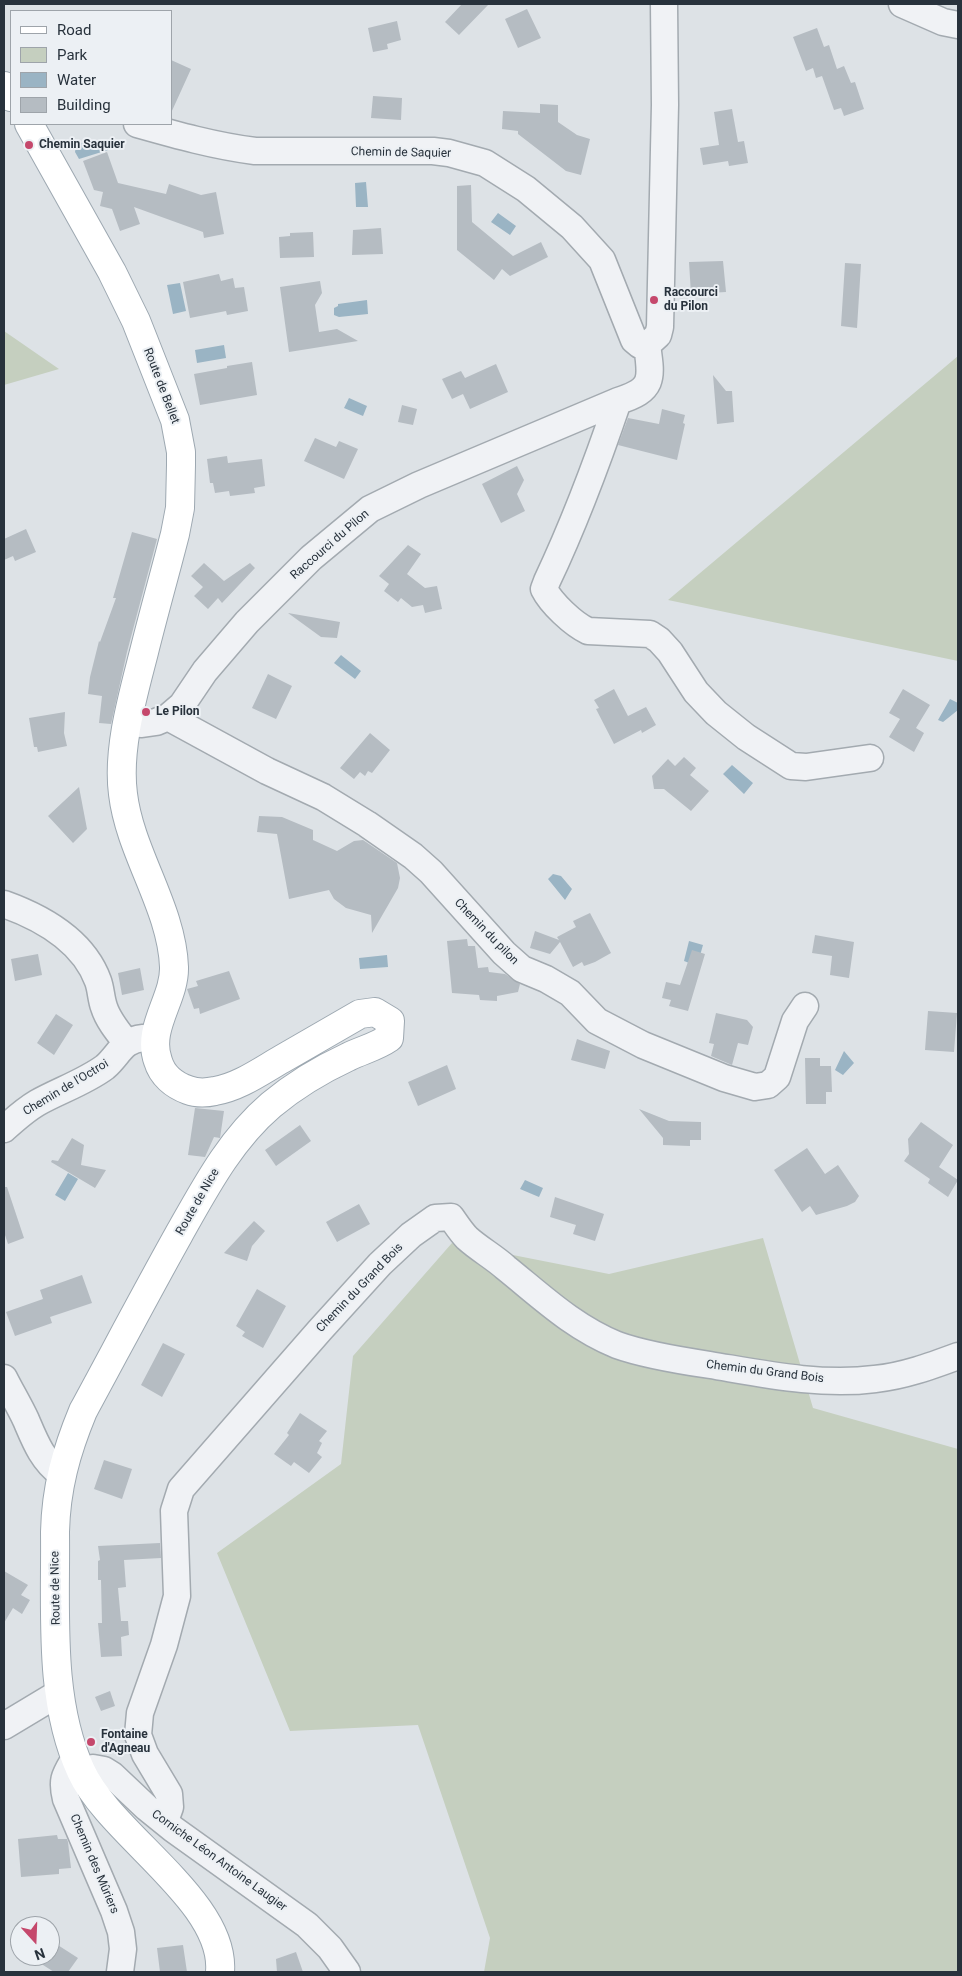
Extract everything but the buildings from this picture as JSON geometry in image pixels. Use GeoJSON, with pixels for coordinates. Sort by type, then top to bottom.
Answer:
{"type":"FeatureCollection","features":[{"type":"Feature","properties":{"kind":"main road","name":"Route de Bellet"},"geometry":{"type":"LineString","coordinates":[[30,125],[116,280],[136,321],[164,389],[178,432],[181,465],[180,508],[175,534],[138,672],[122,760]]}},
{"type":"Feature","properties":{"kind":"main road","name":"Route de Nice"},"geometry":{"type":"LineString","coordinates":[[122,760],[122,794],[128,823],[166,924],[172,947],[174,969],[154,1038],[154,1052],[160,1069],[175,1084],[189,1091],[215,1091],[241,1082],[360,1014],[375,1012],[390,1021],[389,1038],[378,1045],[333,1064],[295,1085],[269,1107],[242,1135],[198,1199],[83,1411],[69,1443],[61,1474],[56,1517],[59,1693],[78,1765],[90,1789],[104,1808],[195,1906],[214,1939],[219,1954],[220,1972]]}},
{"type":"Feature","properties":{"kind":"street"},"geometry":{"type":"LineString","coordinates":[[647,346],[658,335],[660,327],[665,105],[664,4]]}},
{"type":"Feature","properties":{"kind":"street"},"geometry":{"type":"LineString","coordinates":[[902,4],[943,22],[958,25]]}},
{"type":"Feature","properties":{"kind":"street","name":"Chemin de Saquier"},"geometry":{"type":"LineString","coordinates":[[141,125],[216,146],[248,150],[432,151],[449,152],[486,163],[550,207],[586,241],[602,260],[634,340],[640,345],[647,346]]}},
{"type":"Feature","properties":{"kind":"street","name":"Raccourci du Pilon"},"geometry":{"type":"LineString","coordinates":[[168,717],[182,705],[205,671],[247,622],[311,558],[370,509],[428,481],[618,401],[636,396],[645,387],[649,379],[650,367],[647,346]]}},
{"type":"Feature","properties":{"kind":"street"},"geometry":{"type":"LineString","coordinates":[[618,401],[593,476],[572,528],[544,588],[548,596],[579,627],[588,631],[650,634],[659,640],[670,652],[696,692],[716,713],[746,737],[791,766],[806,767],[870,758]]}},
{"type":"Feature","properties":{"kind":"street"},"geometry":{"type":"LineString","coordinates":[[128,723],[149,723],[168,717]]}},
{"type":"Feature","properties":{"kind":"street","name":"Chemin du pilon"},"geometry":{"type":"LineString","coordinates":[[168,717],[266,771],[323,797],[413,856],[431,872],[497,946],[522,969],[546,979],[570,993],[597,1021],[644,1045],[724,1078],[755,1087],[768,1085],[777,1077],[796,1021],[805,1006]]}},
{"type":"Feature","properties":{"kind":"street"},"geometry":{"type":"LineString","coordinates":[[4,904],[40,919],[74,942],[90,964],[98,982],[104,1008],[126,1042],[134,1039],[154,1038]]}},
{"type":"Feature","properties":{"kind":"street","name":"Chemin de l'Octroi"},"geometry":{"type":"LineString","coordinates":[[4,1129],[35,1104],[104,1068],[126,1042]]}},
{"type":"Feature","properties":{"kind":"street","name":"Chemin du Grand Bois"},"geometry":{"type":"LineString","coordinates":[[165,1821],[170,1807],[169,1794],[144,1754],[138,1734],[140,1713],[164,1645],[177,1596],[174,1511],[181,1489],[380,1264],[411,1235],[435,1218],[450,1217],[466,1237],[506,1267],[541,1298],[575,1323],[618,1345],[737,1370],[790,1378],[834,1381],[875,1379],[918,1371],[958,1356]]}},
{"type":"Feature","properties":{"kind":"street"},"geometry":{"type":"LineString","coordinates":[[4,1378],[19,1405],[42,1456],[51,1467],[61,1474]]}},
{"type":"Feature","properties":{"kind":"street"},"geometry":{"type":"LineString","coordinates":[[4,1726],[59,1693]]}},
{"type":"Feature","properties":{"kind":"street","name":"Corniche Léon Antoine Laugier"},"geometry":{"type":"LineString","coordinates":[[78,1765],[104,1770],[112,1775],[147,1808],[307,1925],[330,1948],[347,1972]]}},
{"type":"Feature","properties":{"kind":"street","name":"Chemin des Mûriers"},"geometry":{"type":"LineString","coordinates":[[78,1765],[66,1773],[63,1787],[66,1799],[114,1911],[121,1932],[123,1949],[120,1972]]}},
{"type":"Feature","properties":{"kind":"green space"},"geometry":{"type":"Polygon","coordinates":[[[4,331],[59,369],[4,385],[4,331]]]}},
{"type":"Feature","properties":{"kind":"green space"},"geometry":{"type":"Polygon","coordinates":[[[958,356],[958,661],[668,600],[958,356]]]}},
{"type":"Feature","properties":{"kind":"green space"},"geometry":{"type":"Polygon","coordinates":[[[763,1238],[813,1408],[958,1449],[958,1972],[484,1972],[490,1938],[418,1725],[290,1731],[217,1553],[341,1464],[353,1356],[452,1243],[609,1274],[763,1238]]]}},
{"type":"Feature","properties":{"kind":"water"},"geometry":{"type":"Polygon","coordinates":[[[83,142],[108,148],[108,150],[79,159],[75,152],[76,146],[83,142]]]}},
{"type":"Feature","properties":{"kind":"water"},"geometry":{"type":"Polygon","coordinates":[[[366,182],[368,207],[356,207],[355,183],[366,182]]]}},
{"type":"Feature","properties":{"kind":"water"},"geometry":{"type":"Polygon","coordinates":[[[498,213],[516,226],[510,235],[491,222],[498,213]]]}},
{"type":"Feature","properties":{"kind":"water"},"geometry":{"type":"Polygon","coordinates":[[[180,283],[186,311],[173,314],[167,285],[180,283]]]}},
{"type":"Feature","properties":{"kind":"water"},"geometry":{"type":"Polygon","coordinates":[[[367,300],[368,314],[339,317],[334,315],[334,308],[338,304],[367,300]]]}},
{"type":"Feature","properties":{"kind":"water"},"geometry":{"type":"Polygon","coordinates":[[[224,345],[226,358],[197,363],[195,350],[224,345]]]}},
{"type":"Feature","properties":{"kind":"water"},"geometry":{"type":"Polygon","coordinates":[[[349,398],[367,406],[363,416],[344,408],[349,398]]]}},
{"type":"Feature","properties":{"kind":"water"},"geometry":{"type":"Polygon","coordinates":[[[341,655],[361,671],[355,679],[334,663],[341,655]]]}},
{"type":"Feature","properties":{"kind":"water"},"geometry":{"type":"Polygon","coordinates":[[[950,699],[958,703],[958,710],[943,722],[938,720],[950,699]]]}},
{"type":"Feature","properties":{"kind":"water"},"geometry":{"type":"Polygon","coordinates":[[[732,765],[753,783],[744,794],[723,774],[732,765]]]}},
{"type":"Feature","properties":{"kind":"water"},"geometry":{"type":"Polygon","coordinates":[[[553,874],[561,876],[572,889],[565,900],[548,879],[553,874]]]}},
{"type":"Feature","properties":{"kind":"water"},"geometry":{"type":"Polygon","coordinates":[[[689,941],[703,945],[697,966],[684,961],[689,941]]]}},
{"type":"Feature","properties":{"kind":"water"},"geometry":{"type":"Polygon","coordinates":[[[387,955],[388,967],[360,969],[359,958],[387,955]]]}},
{"type":"Feature","properties":{"kind":"water"},"geometry":{"type":"Polygon","coordinates":[[[844,1051],[854,1063],[843,1075],[835,1070],[844,1051]]]}},
{"type":"Feature","properties":{"kind":"water"},"geometry":{"type":"Polygon","coordinates":[[[68,1173],[78,1179],[65,1201],[55,1195],[68,1173]]]}},
{"type":"Feature","properties":{"kind":"water"},"geometry":{"type":"Polygon","coordinates":[[[525,1180],[543,1188],[539,1197],[520,1189],[525,1180]]]}},
{"type":"Feature","properties":{"kind":"place","name":"Chemin Saquier"},"geometry":{"type":"Point","coordinates":[29,145]}},
{"type":"Feature","properties":{"kind":"place","name":"Raccourci du Pilon"},"geometry":{"type":"Point","coordinates":[654,300]}},
{"type":"Feature","properties":{"kind":"place","name":"Le Pilon"},"geometry":{"type":"Point","coordinates":[146,712]}},
{"type":"Feature","properties":{"kind":"place","name":"Fontaine d'Agneau"},"geometry":{"type":"Point","coordinates":[91,1742]}}]}
